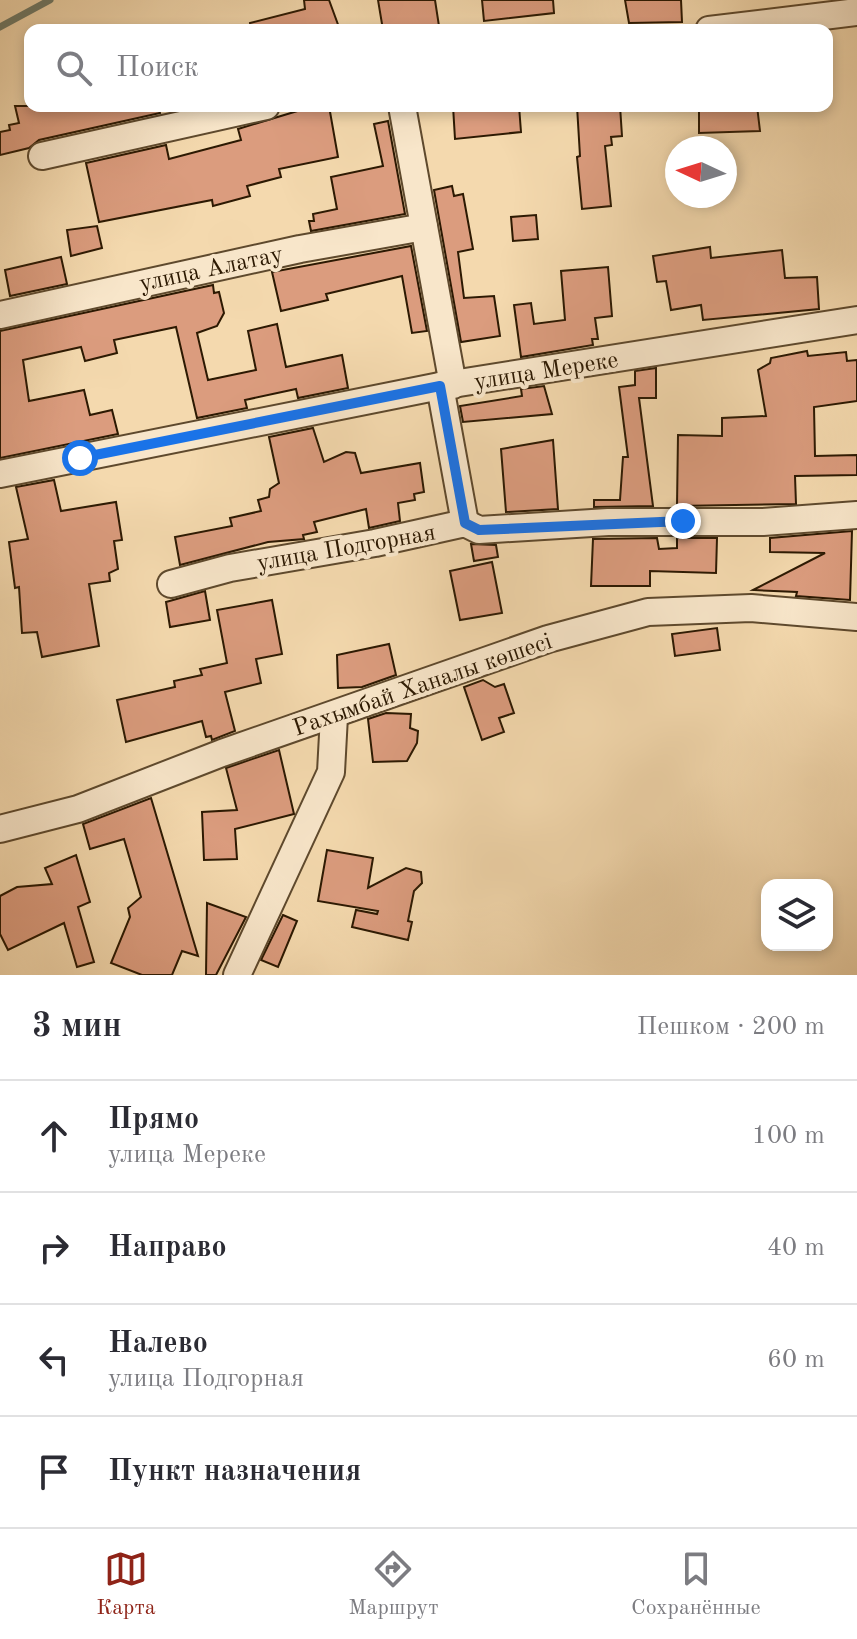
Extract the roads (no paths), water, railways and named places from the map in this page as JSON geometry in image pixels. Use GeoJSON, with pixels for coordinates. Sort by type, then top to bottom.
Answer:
{"type":"FeatureCollection","features":[{"type":"Feature","properties":{"kind":"street"},"geometry":{"type":"LineString","coordinates":[[758,24],[857,12]]}},
{"type":"Feature","properties":{"kind":"street"},"geometry":{"type":"LineString","coordinates":[[42,156],[239,112]]}},
{"type":"Feature","properties":{"kind":"street"},"geometry":{"type":"LineString","coordinates":[[403,112],[424,227],[465,523]]}},
{"type":"Feature","properties":{"kind":"street","name":"улица Алатау"},"geometry":{"type":"LineString","coordinates":[[0,315],[300,249],[424,227]]}},
{"type":"Feature","properties":{"kind":"street","name":"улица Мереке"},"geometry":{"type":"LineString","coordinates":[[0,474],[446,386],[857,320]]}},
{"type":"Feature","properties":{"kind":"street","name":"улица Подгорная"},"geometry":{"type":"LineString","coordinates":[[171,584],[230,568],[375,543],[465,523],[479,530],[608,522],[763,522],[857,515]]}},
{"type":"Feature","properties":{"kind":"street","name":"Рахымбай Ханалы көшесі"},"geometry":{"type":"LineString","coordinates":[[0,829],[78,809],[222,753],[548,639],[648,612],[751,608],[857,617]]}},
{"type":"Feature","properties":{"kind":"street"},"geometry":{"type":"LineString","coordinates":[[237,975],[331,772],[334,716]]}},
{"type":"Feature","properties":{"kind":"waterway"},"geometry":{"type":"LineString","coordinates":[[0,27],[50,0]]}}]}
